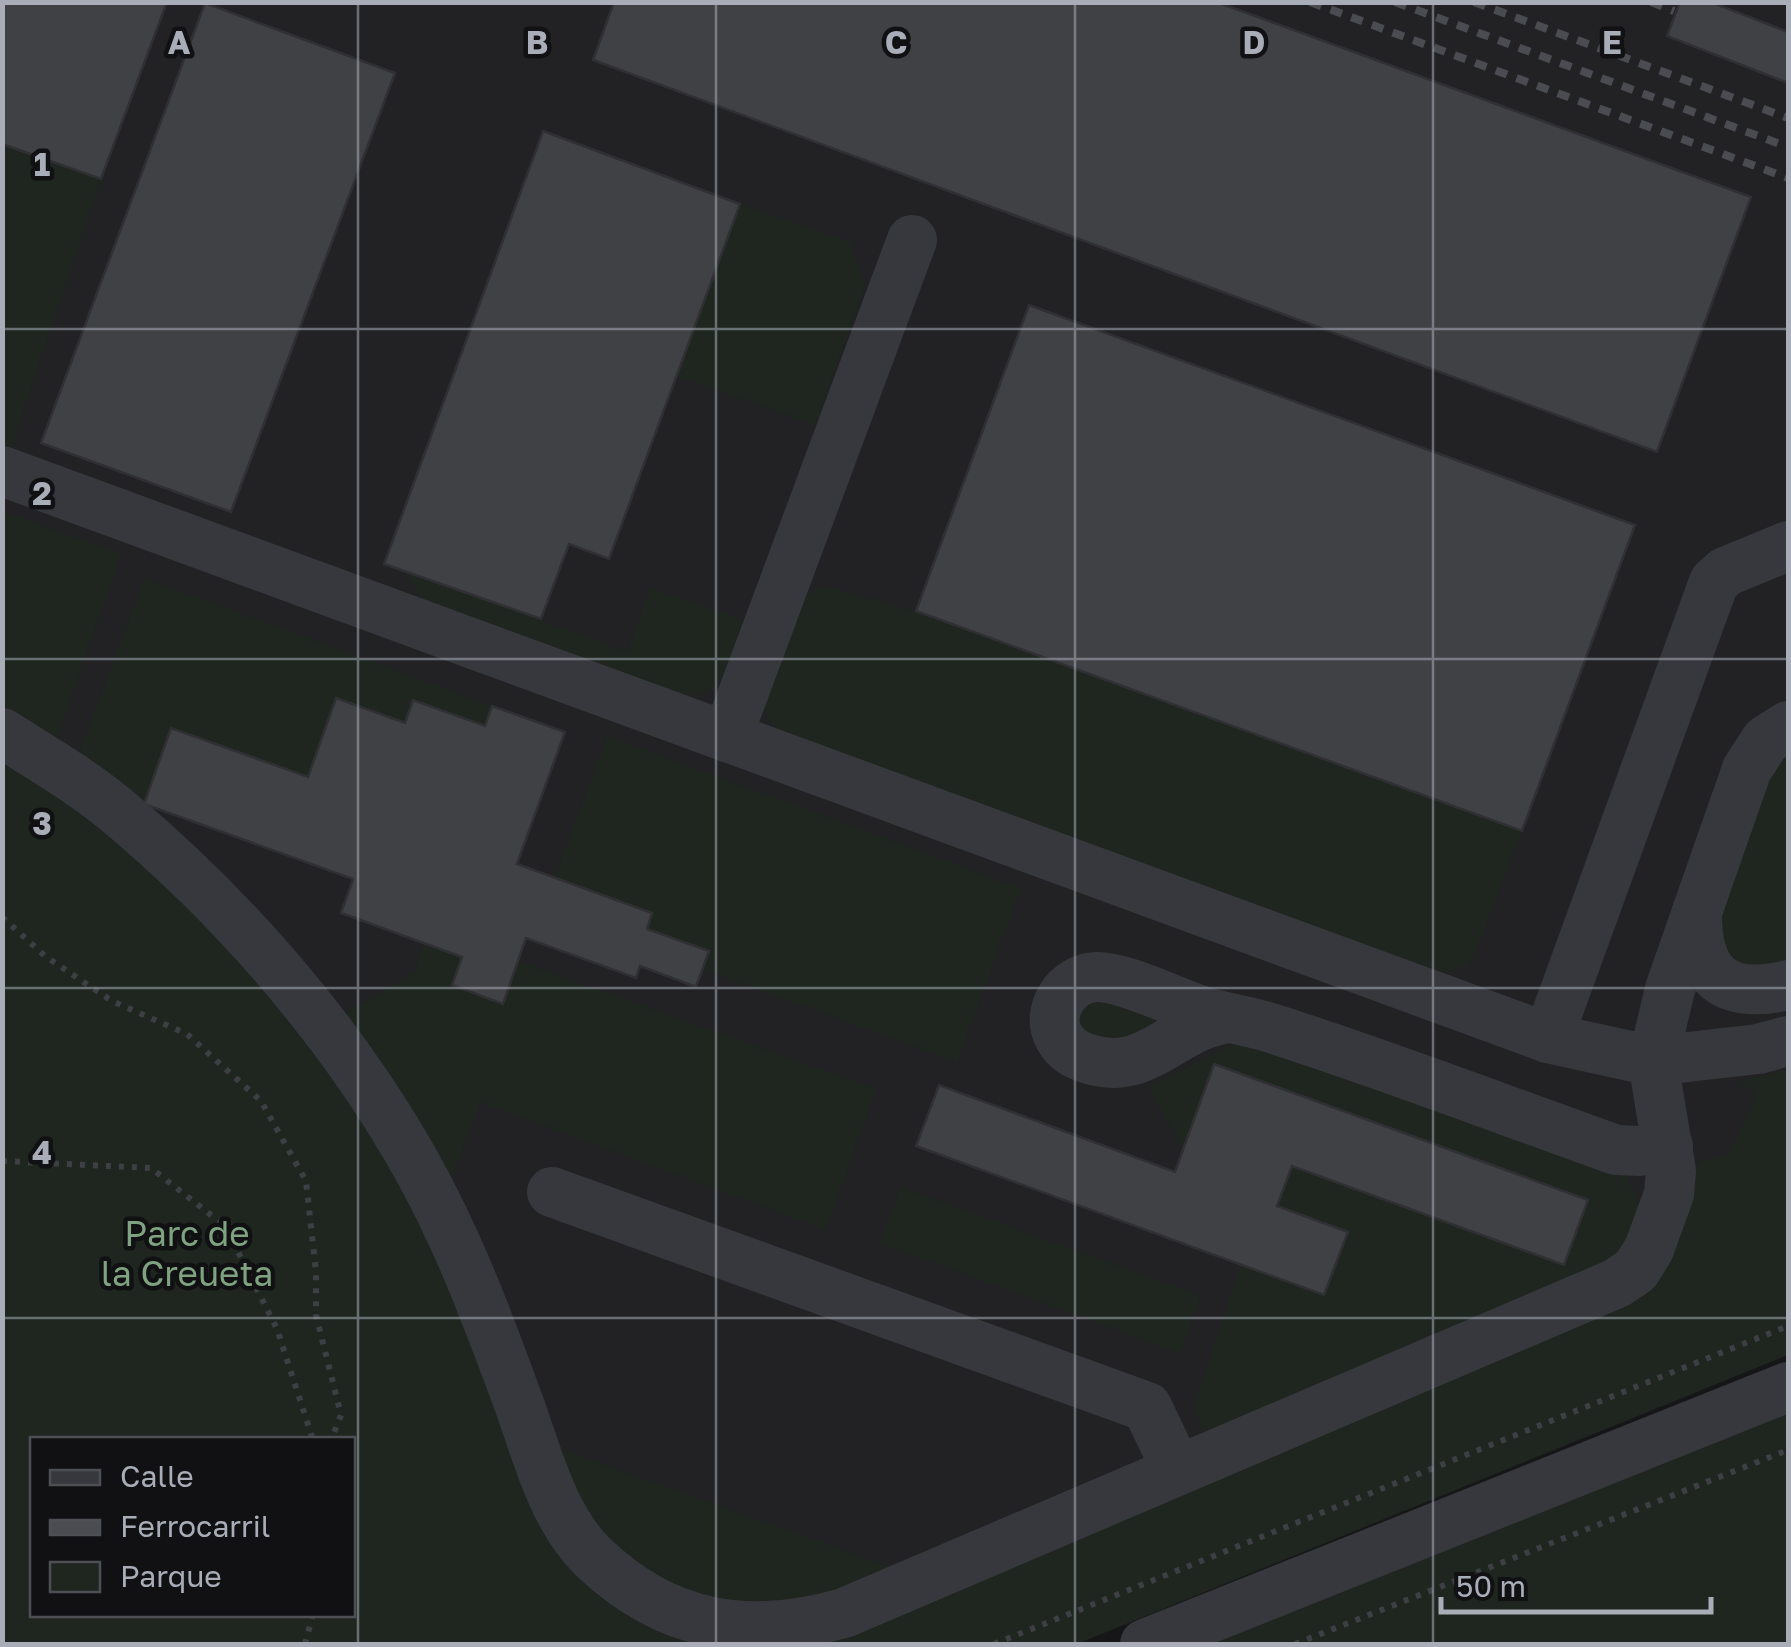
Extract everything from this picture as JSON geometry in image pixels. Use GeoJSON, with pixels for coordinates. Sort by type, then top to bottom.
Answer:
{"type":"FeatureCollection","features":[{"type":"Feature","properties":{"kind":"street"},"geometry":{"type":"LineString","coordinates":[[727,737],[912,240]]}},
{"type":"Feature","properties":{"kind":"street"},"geometry":{"type":"LineString","coordinates":[[2,471],[1548,1038],[1653,1060],[1758,1049],[1788,1041]]}},
{"type":"Feature","properties":{"kind":"street"},"geometry":{"type":"LineString","coordinates":[[1548,1038],[1714,582],[1725,572],[1788,546]]}},
{"type":"Feature","properties":{"kind":"street"},"geometry":{"type":"LineString","coordinates":[[2,733],[113,808],[161,850],[250,938],[308,1006],[364,1084],[405,1147],[454,1238],[555,1501],[591,1555],[657,1604],[727,1626],[766,1628],[804,1624],[844,1613],[1617,1283],[1636,1270],[1649,1249],[1669,1194],[1672,1171],[1653,1060],[1670,989],[1746,769],[1766,740],[1788,726]]}},
{"type":"Feature","properties":{"kind":"street"},"geometry":{"type":"LineString","coordinates":[[1696,911],[1700,948],[1716,975],[1742,991],[1777,988]]}},
{"type":"Feature","properties":{"kind":"street"},"geometry":{"type":"LineString","coordinates":[[1653,1060],[1777,988]]}},
{"type":"Feature","properties":{"kind":"street"},"geometry":{"type":"LineString","coordinates":[[1230,1018],[1268,1027],[1616,1150],[1668,1146]]}},
{"type":"Feature","properties":{"kind":"street"},"geometry":{"type":"LineString","coordinates":[[552,1192],[1146,1406],[1177,1470]]}},
{"type":"Feature","properties":{"kind":"street"},"geometry":{"type":"LineString","coordinates":[[1145,1644],[1788,1386]]}},
{"type":"Feature","properties":{"kind":"path"},"geometry":{"type":"LineString","coordinates":[[2,917],[44,956],[112,1000],[187,1034],[261,1101],[306,1181],[316,1272],[316,1315],[341,1414],[333,1437]]}},
{"type":"Feature","properties":{"kind":"path"},"geometry":{"type":"LineString","coordinates":[[2,1162],[152,1168],[225,1226],[277,1328],[312,1437]]}},
{"type":"Feature","properties":{"kind":"path"},"geometry":{"type":"LineString","coordinates":[[994,1644],[1788,1326]]}},
{"type":"Feature","properties":{"kind":"path"},"geometry":{"type":"LineString","coordinates":[[1295,1644],[1788,1450]]}},
{"type":"Feature","properties":{"kind":"path"},"geometry":{"type":"LineString","coordinates":[[305,1644],[312,1617]]}},
{"type":"Feature","properties":{"kind":"shaded area"},"geometry":{"type":"Polygon","coordinates":[[[2,3],[1788,3],[1788,1278],[896,1644],[565,1644],[3,830],[2,3]]]}},
{"type":"Feature","properties":{"kind":"green space"},"geometry":{"type":"Polygon","coordinates":[[[2,144],[101,179],[11,448],[2,445],[2,144]]]}},
{"type":"Feature","properties":{"kind":"green space"},"geometry":{"type":"Polygon","coordinates":[[[740,204],[850,242],[865,286],[815,425],[676,376],[740,204]]]}},
{"type":"Feature","properties":{"kind":"green space"},"geometry":{"type":"Polygon","coordinates":[[[2,511],[121,554],[54,748],[3,714],[2,511]]]}},
{"type":"Feature","properties":{"kind":"green space"},"geometry":{"type":"Polygon","coordinates":[[[404,570],[627,652],[651,588],[742,620],[730,661],[717,683],[696,695],[680,695],[424,603],[404,570]]]}},
{"type":"Feature","properties":{"kind":"green space"},"geometry":{"type":"Polygon","coordinates":[[[145,578],[492,706],[485,726],[414,700],[405,723],[336,698],[308,777],[144,804],[76,761],[145,578]]]}},
{"type":"Feature","properties":{"kind":"green space"},"geometry":{"type":"Polygon","coordinates":[[[822,586],[916,611],[1522,831],[1474,956],[1466,966],[1441,974],[781,732],[767,716],[762,694],[800,598],[822,586]]]}},
{"type":"Feature","properties":{"kind":"green space"},"geometry":{"type":"Polygon","coordinates":[[[607,736],[1021,888],[957,1062],[702,969],[708,951],[647,929],[651,913],[555,877],[607,736]]]}},
{"type":"Feature","properties":{"kind":"green space"},"geometry":{"type":"Polygon","coordinates":[[[1788,748],[1788,962],[1751,966],[1737,961],[1721,942],[1719,901],[1764,780],[1788,748]]]}},
{"type":"Feature","properties":{"kind":"green space","name":"Parc de la Creueta"},"geometry":{"type":"Polygon","coordinates":[[[2,751],[192,904],[320,1049],[402,1178],[542,1514],[739,1643],[1662,1263],[1700,1162],[1729,1154],[1757,1092],[1737,1082],[1788,1069],[1788,1355],[1077,1644],[3,1644],[2,751]]]}},
{"type":"Feature","properties":{"kind":"green space"},"geometry":{"type":"Polygon","coordinates":[[[424,943],[462,957],[452,986],[502,1003],[518,961],[876,1089],[826,1230],[480,1102],[448,1187],[337,1018],[415,972],[424,943]]]}},
{"type":"Feature","properties":{"kind":"green space"},"geometry":{"type":"Polygon","coordinates":[[[1089,996],[1163,1018],[1124,1051],[1087,1043],[1075,1018],[1089,996]]]}},
{"type":"Feature","properties":{"kind":"green space"},"geometry":{"type":"Polygon","coordinates":[[[1236,1042],[1616,1164],[1639,1204],[1633,1249],[1212,1435],[1202,1431],[1196,1412],[1197,1398],[1241,1265],[1347,1232],[1277,1206],[1292,1166],[1563,1265],[1588,1200],[1215,1064],[1183,1149],[1149,1087],[1236,1042]]]}},
{"type":"Feature","properties":{"kind":"green space"},"geometry":{"type":"Polygon","coordinates":[[[901,1187],[1201,1296],[1180,1353],[880,1243],[901,1187]]]}},
{"type":"Feature","properties":{"kind":"green space"},"geometry":{"type":"Polygon","coordinates":[[[1788,1411],[1788,1644],[1202,1644],[1788,1411]]]}},
{"type":"Feature","properties":{"kind":"green space"},"geometry":{"type":"Polygon","coordinates":[[[555,1447],[905,1572],[823,1603],[735,1608],[658,1582],[597,1531],[555,1447]]]}},
{"type":"Feature","properties":{"kind":"building"},"geometry":{"type":"Polygon","coordinates":[[[2,2],[167,2],[101,179],[2,144],[2,2]]]}},
{"type":"Feature","properties":{"kind":"building"},"geometry":{"type":"Polygon","coordinates":[[[614,2],[1217,2],[1751,197],[1657,452],[593,60],[614,2]]]}},
{"type":"Feature","properties":{"kind":"building"},"geometry":{"type":"Polygon","coordinates":[[[1680,2],[1711,2],[1788,32],[1788,83],[1667,36],[1680,2]]]}},
{"type":"Feature","properties":{"kind":"building"},"geometry":{"type":"Polygon","coordinates":[[[205,3],[395,73],[231,512],[41,443],[205,3]]]}},
{"type":"Feature","properties":{"kind":"building"},"geometry":{"type":"Polygon","coordinates":[[[543,131],[740,204],[609,559],[569,544],[541,619],[384,564],[543,131]]]}},
{"type":"Feature","properties":{"kind":"building"},"geometry":{"type":"Polygon","coordinates":[[[1029,305],[1635,525],[1522,831],[916,611],[1029,305]]]}},
{"type":"Feature","properties":{"kind":"building"},"geometry":{"type":"Polygon","coordinates":[[[336,698],[405,723],[413,700],[485,726],[492,706],[565,732],[517,864],[652,913],[647,929],[709,951],[696,987],[640,966],[636,978],[526,938],[503,1004],[452,985],[462,957],[341,913],[353,879],[144,804],[171,728],[308,777],[336,698]]]}},
{"type":"Feature","properties":{"kind":"building"},"geometry":{"type":"Polygon","coordinates":[[[1214,1064],[1588,1200],[1564,1265],[1292,1166],[1277,1206],[1348,1232],[1324,1295],[916,1146],[939,1085],[1175,1172],[1214,1064]]]}},
{"type":"Feature","properties":{"kind":"railway"},"geometry":{"type":"LineString","coordinates":[[1310,2],[1788,178]]}},
{"type":"Feature","properties":{"kind":"railway"},"geometry":{"type":"LineString","coordinates":[[1395,2],[1788,147]]}},
{"type":"Feature","properties":{"kind":"railway"},"geometry":{"type":"LineString","coordinates":[[1474,2],[1788,118]]}},
{"type":"Feature","properties":{"kind":"railway"},"geometry":{"type":"LineString","coordinates":[[1651,2],[1674,11]]}}]}
